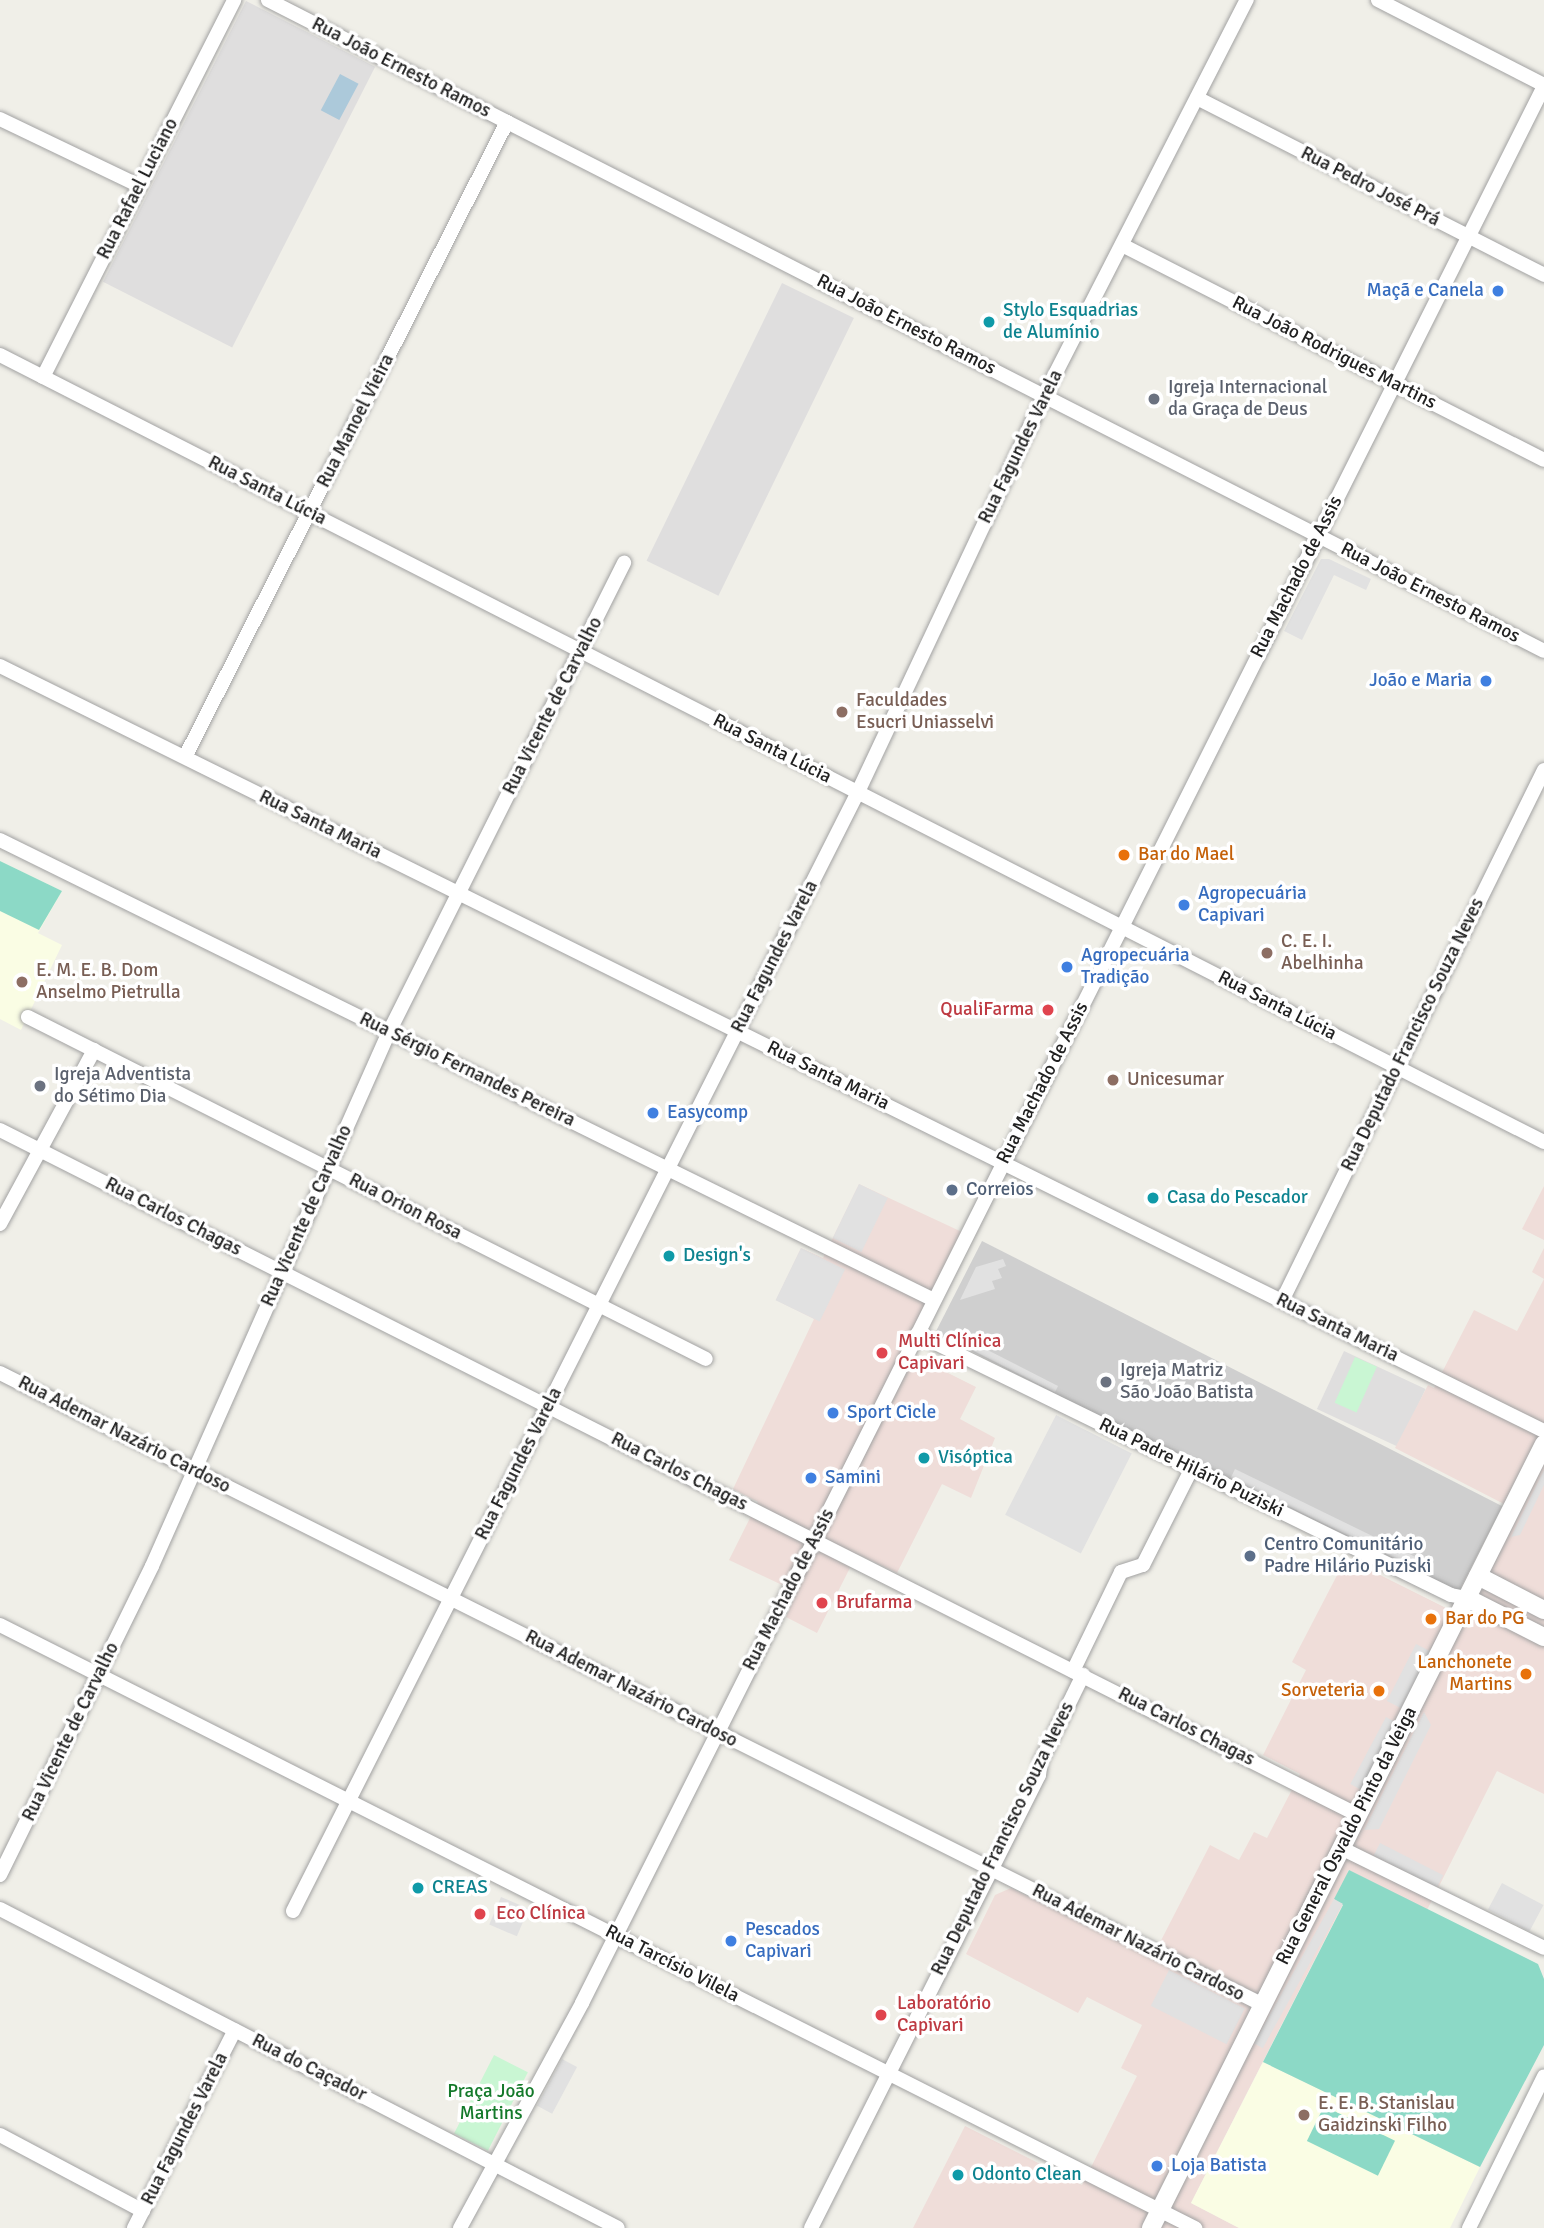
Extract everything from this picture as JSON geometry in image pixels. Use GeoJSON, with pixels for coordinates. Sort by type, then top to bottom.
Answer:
{"type":"FeatureCollection","features":[{"type":"Feature","properties":{"kind":"street","name":"Rua Rafael Luciano"},"geometry":{"type":"LineString","coordinates":[[43,377],[234,0]]}},
{"type":"Feature","properties":{"kind":"street","name":"Rua João Ernesto Ramos"},"geometry":{"type":"LineString","coordinates":[[268,0],[1045,394],[1544,651]]}},
{"type":"Feature","properties":{"kind":"street","name":"Rua Fagundes Varela"},"geometry":{"type":"LineString","coordinates":[[293,1911],[858,792],[1045,394],[1124,246],[1247,0]]}},
{"type":"Feature","properties":{"kind":"street"},"geometry":{"type":"LineString","coordinates":[[1378,0],[1544,85]]}},
{"type":"Feature","properties":{"kind":"street","name":"Rua Machado de Assis"},"geometry":{"type":"LineString","coordinates":[[460,2228],[492,2163],[615,1936],[1544,85]]}},
{"type":"Feature","properties":{"kind":"street","name":"Rua Pedro José Prá"},"geometry":{"type":"LineString","coordinates":[[1197,98],[1544,275]]}},
{"type":"Feature","properties":{"kind":"street"},"geometry":{"type":"LineString","coordinates":[[0,120],[140,186]]}},
{"type":"Feature","properties":{"kind":"street","name":"Rua Manoel Vieira"},"geometry":{"type":"LineString","coordinates":[[185,757],[508,122]]}},
{"type":"Feature","properties":{"kind":"street","name":"Rua João Rodrigues Martins"},"geometry":{"type":"LineString","coordinates":[[1124,246],[1544,460]]}},
{"type":"Feature","properties":{"kind":"street","name":"Rua Santa Lúcia"},"geometry":{"type":"LineString","coordinates":[[0,355],[1544,1142]]}},
{"type":"Feature","properties":{"kind":"street","name":"Rua Vicente de Carvalho"},"geometry":{"type":"LineString","coordinates":[[0,1875],[99,1675],[194,1470],[389,1031],[624,563]]}},
{"type":"Feature","properties":{"kind":"street","name":"Rua Santa Maria"},"geometry":{"type":"LineString","coordinates":[[0,666],[1544,1431]]}},
{"type":"Feature","properties":{"kind":"street","name":"Rua Deputado Francisco Souza Neves"},"geometry":{"type":"LineString","coordinates":[[1282,1301],[1544,770]]}},
{"type":"Feature","properties":{"kind":"street","name":"Rua Sérgio Fernandes Pereira"},"geometry":{"type":"LineString","coordinates":[[0,840],[934,1300]]}},
{"type":"Feature","properties":{"kind":"street","name":"Rua Orion Rosa"},"geometry":{"type":"LineString","coordinates":[[28,1017],[706,1359]]}},
{"type":"Feature","properties":{"kind":"street"},"geometry":{"type":"LineString","coordinates":[[0,1224],[93,1050]]}},
{"type":"Feature","properties":{"kind":"street","name":"Rua Carlos Chagas"},"geometry":{"type":"LineString","coordinates":[[0,1130],[1358,1815]]}},
{"type":"Feature","properties":{"kind":"street","name":"Rua Padre Hilário Puziski"},"geometry":{"type":"LineString","coordinates":[[918,1334],[1451,1595],[1467,1598]]}},
{"type":"Feature","properties":{"kind":"street","name":"Rua Ademar Nazário Cardoso"},"geometry":{"type":"LineString","coordinates":[[0,1373],[1263,2005]]}},
{"type":"Feature","properties":{"kind":"street","name":"Rua General Osvaldo Pinto da Veiga"},"geometry":{"type":"LineString","coordinates":[[1151,2228],[1544,1444]]}},
{"type":"Feature","properties":{"kind":"street","name":"Rua Deputado Francisco Souza Neves"},"geometry":{"type":"LineString","coordinates":[[811,2228],[991,1869],[1121,1572],[1143,1565],[1192,1468]]}},
{"type":"Feature","properties":{"kind":"street"},"geometry":{"type":"LineString","coordinates":[[1478,1576],[1544,1610]]}},
{"type":"Feature","properties":{"kind":"street"},"geometry":{"type":"LineString","coordinates":[[1467,1598],[1544,1637]]}},
{"type":"Feature","properties":{"kind":"street","name":"Rua Tarcísio Vilela"},"geometry":{"type":"LineString","coordinates":[[0,1625],[1195,2228]]}},
{"type":"Feature","properties":{"kind":"street"},"geometry":{"type":"LineString","coordinates":[[1341,1848],[1544,1948]]}},
{"type":"Feature","properties":{"kind":"street","name":"Rua do Caçador"},"geometry":{"type":"LineString","coordinates":[[0,1909],[618,2228]]}},
{"type":"Feature","properties":{"kind":"street","name":"Rua Fagundes Varela"},"geometry":{"type":"LineString","coordinates":[[134,2228],[235,2031]]}},
{"type":"Feature","properties":{"kind":"street"},"geometry":{"type":"LineString","coordinates":[[1469,2228],[1544,2076]]}},
{"type":"Feature","properties":{"kind":"street"},"geometry":{"type":"LineString","coordinates":[[0,2135],[143,2211]]}},
{"type":"Feature","properties":{"kind":"shaded area"},"geometry":{"type":"Polygon","coordinates":[[[246,1],[375,67],[232,347],[103,282],[246,1]]]}},
{"type":"Feature","properties":{"kind":"shaded area"},"geometry":{"type":"Polygon","coordinates":[[[782,283],[854,318],[718,596],[647,561],[782,283]]]}},
{"type":"Feature","properties":{"kind":"shaded area"},"geometry":{"type":"Polygon","coordinates":[[[1321,559],[1329,559],[1371,579],[1366,590],[1334,575],[1302,640],[1284,631],[1321,559]]]}},
{"type":"Feature","properties":{"kind":"shaded area","name":"E. M. E. B. Dom Anselmo Pietrulla"},"geometry":{"type":"Polygon","coordinates":[[[0,861],[62,891],[38,933],[62,945],[21,1030],[0,1019],[0,861]]]}},
{"type":"Feature","properties":{"kind":"shaded area"},"geometry":{"type":"Polygon","coordinates":[[[859,1184],[962,1232],[902,1350],[976,1387],[960,1419],[995,1438],[971,1498],[942,1484],[897,1573],[857,1554],[817,1633],[786,1617],[797,1592],[729,1560],[758,1502],[733,1489],[814,1319],[776,1300],[801,1248],[823,1258],[859,1184]]]}},
{"type":"Feature","properties":{"kind":"shaded area"},"geometry":{"type":"Polygon","coordinates":[[[859,1184],[888,1198],[861,1252],[833,1238],[859,1184]]]}},
{"type":"Feature","properties":{"kind":"shaded area"},"geometry":{"type":"Polygon","coordinates":[[[1544,1186],[1544,1240],[1522,1229],[1544,1186]]]}},
{"type":"Feature","properties":{"kind":"shaded area"},"geometry":{"type":"Polygon","coordinates":[[[982,1241],[1502,1506],[1456,1598],[935,1333],[982,1241]]]}},
{"type":"Feature","properties":{"kind":"shaded area"},"geometry":{"type":"Polygon","coordinates":[[[801,1248],[845,1269],[820,1322],[776,1300],[801,1248]]]}},
{"type":"Feature","properties":{"kind":"shaded area"},"geometry":{"type":"Polygon","coordinates":[[[1544,1248],[1544,1279],[1532,1272],[1544,1248]]]}},
{"type":"Feature","properties":{"kind":"shaded area"},"geometry":{"type":"Polygon","coordinates":[[[1003,1259],[1006,1266],[998,1269],[1002,1278],[992,1281],[995,1289],[960,1300],[976,1267],[1003,1259]]]}},
{"type":"Feature","properties":{"kind":"shaded area"},"geometry":{"type":"Polygon","coordinates":[[[1544,1279],[1544,1794],[1497,1771],[1427,1910],[1348,1870],[1343,1904],[1191,2203],[1239,2228],[913,2228],[965,2126],[1082,2185],[1137,2076],[1121,2068],[1142,2025],[1087,1997],[1078,2013],[966,1954],[995,1895],[1011,1888],[1152,1958],[1210,1845],[1239,1860],[1254,1832],[1267,1838],[1300,1774],[1263,1755],[1306,1670],[1292,1662],[1346,1558],[1450,1610],[1504,1504],[1395,1448],[1428,1385],[1434,1388],[1474,1310],[1517,1331],[1544,1279]]]}},
{"type":"Feature","properties":{"kind":"shaded area"},"geometry":{"type":"Polygon","coordinates":[[[960,1336],[1058,1386],[1055,1392],[957,1342],[960,1336]]]}},
{"type":"Feature","properties":{"kind":"shaded area"},"geometry":{"type":"Polygon","coordinates":[[[1344,1351],[1426,1389],[1399,1447],[1317,1409],[1344,1351]]]}},
{"type":"Feature","properties":{"kind":"shaded area"},"geometry":{"type":"Polygon","coordinates":[[[1056,1415],[1132,1454],[1081,1553],[1005,1515],[1056,1415]]]}},
{"type":"Feature","properties":{"kind":"shaded area"},"geometry":{"type":"Polygon","coordinates":[[[1235,1469],[1431,1565],[1427,1574],[1231,1478],[1235,1469]]]}},
{"type":"Feature","properties":{"kind":"shaded area"},"geometry":{"type":"Polygon","coordinates":[[[1544,1470],[1544,1485],[1520,1535],[1511,1537],[1544,1470]]]}},
{"type":"Feature","properties":{"kind":"shaded area"},"geometry":{"type":"Polygon","coordinates":[[[1416,1644],[1430,1651],[1401,1708],[1387,1701],[1416,1644]]]}},
{"type":"Feature","properties":{"kind":"shaded area"},"geometry":{"type":"Polygon","coordinates":[[[1424,1712],[1431,1725],[1379,1829],[1364,1830],[1424,1712]]]}},
{"type":"Feature","properties":{"kind":"shaded area"},"geometry":{"type":"Polygon","coordinates":[[[1386,1717],[1399,1724],[1364,1791],[1350,1784],[1386,1717]]]}},
{"type":"Feature","properties":{"kind":"shaded area"},"geometry":{"type":"Polygon","coordinates":[[[1380,1843],[1443,1875],[1437,1888],[1374,1855],[1380,1843]]]}},
{"type":"Feature","properties":{"kind":"shaded area"},"geometry":{"type":"Polygon","coordinates":[[[1502,1883],[1543,1905],[1529,1932],[1488,1909],[1502,1883]]]}},
{"type":"Feature","properties":{"kind":"shaded area"},"geometry":{"type":"Polygon","coordinates":[[[501,1897],[529,1909],[517,1936],[489,1925],[501,1897]]]}},
{"type":"Feature","properties":{"kind":"shaded area"},"geometry":{"type":"Polygon","coordinates":[[[1334,1899],[1343,1904],[1263,2048],[1254,2043],[1334,1899]]]}},
{"type":"Feature","properties":{"kind":"shaded area"},"geometry":{"type":"Polygon","coordinates":[[[1169,1970],[1245,2009],[1227,2044],[1151,2006],[1169,1970]]]}},
{"type":"Feature","properties":{"kind":"shaded area"},"geometry":{"type":"Polygon","coordinates":[[[562,2059],[577,2067],[552,2114],[537,2106],[562,2059]]]}},
{"type":"Feature","properties":{"kind":"shaded area","name":"E. E. B. Stanislau Gaidzinski Filho"},"geometry":{"type":"Polygon","coordinates":[[[1263,2062],[1480,2167],[1450,2228],[1239,2228],[1191,2203],[1263,2062]]]}},
{"type":"Feature","properties":{"kind":"green space"},"geometry":{"type":"Polygon","coordinates":[[[0,861],[62,891],[39,930],[0,911],[0,861]]]}},
{"type":"Feature","properties":{"kind":"green space"},"geometry":{"type":"Polygon","coordinates":[[[1355,1357],[1377,1367],[1357,1412],[1335,1403],[1355,1357]]]}},
{"type":"Feature","properties":{"kind":"green space"},"geometry":{"type":"Polygon","coordinates":[[[1349,1870],[1538,1964],[1544,1979],[1544,2045],[1480,2167],[1263,2062],[1343,1905],[1334,1899],[1349,1870]]]}},
{"type":"Feature","properties":{"kind":"green space","name":"Praça João Martins"},"geometry":{"type":"Polygon","coordinates":[[[494,2055],[528,2072],[488,2151],[454,2133],[494,2055]]]}},
{"type":"Feature","properties":{"kind":"green space"},"geometry":{"type":"Polygon","coordinates":[[[1324,2106],[1395,2141],[1378,2176],[1307,2141],[1324,2106]]]}},
{"type":"Feature","properties":{"kind":"water"},"geometry":{"type":"Polygon","coordinates":[[[340,74],[359,84],[339,120],[321,110],[340,74]]]}},
{"type":"Feature","properties":{"kind":"place","name":"Maçã e Canela"},"geometry":{"type":"Point","coordinates":[1498,291]}},
{"type":"Feature","properties":{"kind":"place","name":"Stylo Esquadrias de Alumínio"},"geometry":{"type":"Point","coordinates":[989,322]}},
{"type":"Feature","properties":{"kind":"place","name":"Igreja Internacional da Graça de Deus"},"geometry":{"type":"Point","coordinates":[1154,399]}},
{"type":"Feature","properties":{"kind":"place","name":"João e Maria"},"geometry":{"type":"Point","coordinates":[1486,681]}},
{"type":"Feature","properties":{"kind":"place","name":"Faculdades Esucri Uniasselvi"},"geometry":{"type":"Point","coordinates":[842,712]}},
{"type":"Feature","properties":{"kind":"place","name":"Bar do Mael"},"geometry":{"type":"Point","coordinates":[1124,855]}},
{"type":"Feature","properties":{"kind":"place","name":"Agropecuária Capivari"},"geometry":{"type":"Point","coordinates":[1184,905]}},
{"type":"Feature","properties":{"kind":"place","name":"C. E. I. Abelhinha"},"geometry":{"type":"Point","coordinates":[1267,953]}},
{"type":"Feature","properties":{"kind":"place","name":"Agropecuária Tradição"},"geometry":{"type":"Point","coordinates":[1067,967]}},
{"type":"Feature","properties":{"kind":"place","name":"E. M. E. B. Dom Anselmo Pietrulla"},"geometry":{"type":"Point","coordinates":[22,982]}},
{"type":"Feature","properties":{"kind":"place","name":"QualiFarma"},"geometry":{"type":"Point","coordinates":[1048,1010]}},
{"type":"Feature","properties":{"kind":"place","name":"Unicesumar"},"geometry":{"type":"Point","coordinates":[1113,1080]}},
{"type":"Feature","properties":{"kind":"place","name":"Igreja Adventista do Sétimo Dia"},"geometry":{"type":"Point","coordinates":[40,1086]}},
{"type":"Feature","properties":{"kind":"place","name":"Easycomp"},"geometry":{"type":"Point","coordinates":[653,1113]}},
{"type":"Feature","properties":{"kind":"place","name":"Correios"},"geometry":{"type":"Point","coordinates":[952,1190]}},
{"type":"Feature","properties":{"kind":"place","name":"Casa do Pescador"},"geometry":{"type":"Point","coordinates":[1153,1198]}},
{"type":"Feature","properties":{"kind":"place","name":"Design's"},"geometry":{"type":"Point","coordinates":[669,1256]}},
{"type":"Feature","properties":{"kind":"place","name":"Multi Clínica Capivari"},"geometry":{"type":"Point","coordinates":[882,1353]}},
{"type":"Feature","properties":{"kind":"place","name":"Igreja Matriz São João Batista"},"geometry":{"type":"Point","coordinates":[1106,1382]}},
{"type":"Feature","properties":{"kind":"place","name":"Sport Cicle"},"geometry":{"type":"Point","coordinates":[833,1413]}},
{"type":"Feature","properties":{"kind":"place","name":"Visóptica"},"geometry":{"type":"Point","coordinates":[924,1458]}},
{"type":"Feature","properties":{"kind":"place","name":"Samini"},"geometry":{"type":"Point","coordinates":[811,1478]}},
{"type":"Feature","properties":{"kind":"place","name":"Centro Comunitário Padre Hilário Puziski"},"geometry":{"type":"Point","coordinates":[1250,1556]}},
{"type":"Feature","properties":{"kind":"place","name":"Brufarma"},"geometry":{"type":"Point","coordinates":[822,1603]}},
{"type":"Feature","properties":{"kind":"place","name":"Bar do PG"},"geometry":{"type":"Point","coordinates":[1431,1619]}},
{"type":"Feature","properties":{"kind":"place","name":"Lanchonete Martins"},"geometry":{"type":"Point","coordinates":[1526,1674]}},
{"type":"Feature","properties":{"kind":"place","name":"Sorveteria"},"geometry":{"type":"Point","coordinates":[1379,1691]}},
{"type":"Feature","properties":{"kind":"place","name":"CREAS"},"geometry":{"type":"Point","coordinates":[418,1888]}},
{"type":"Feature","properties":{"kind":"place","name":"Eco Clínica"},"geometry":{"type":"Point","coordinates":[480,1914]}},
{"type":"Feature","properties":{"kind":"place","name":"Pescados Capivari"},"geometry":{"type":"Point","coordinates":[731,1941]}},
{"type":"Feature","properties":{"kind":"place","name":"Laboratório Capivari"},"geometry":{"type":"Point","coordinates":[881,2015]}},
{"type":"Feature","properties":{"kind":"place","name":"E. E. B. Stanislau Gaidzinski Filho"},"geometry":{"type":"Point","coordinates":[1304,2115]}},
{"type":"Feature","properties":{"kind":"place","name":"Loja Batista"},"geometry":{"type":"Point","coordinates":[1157,2166]}},
{"type":"Feature","properties":{"kind":"place","name":"Odonto Clean"},"geometry":{"type":"Point","coordinates":[958,2175]}}]}
